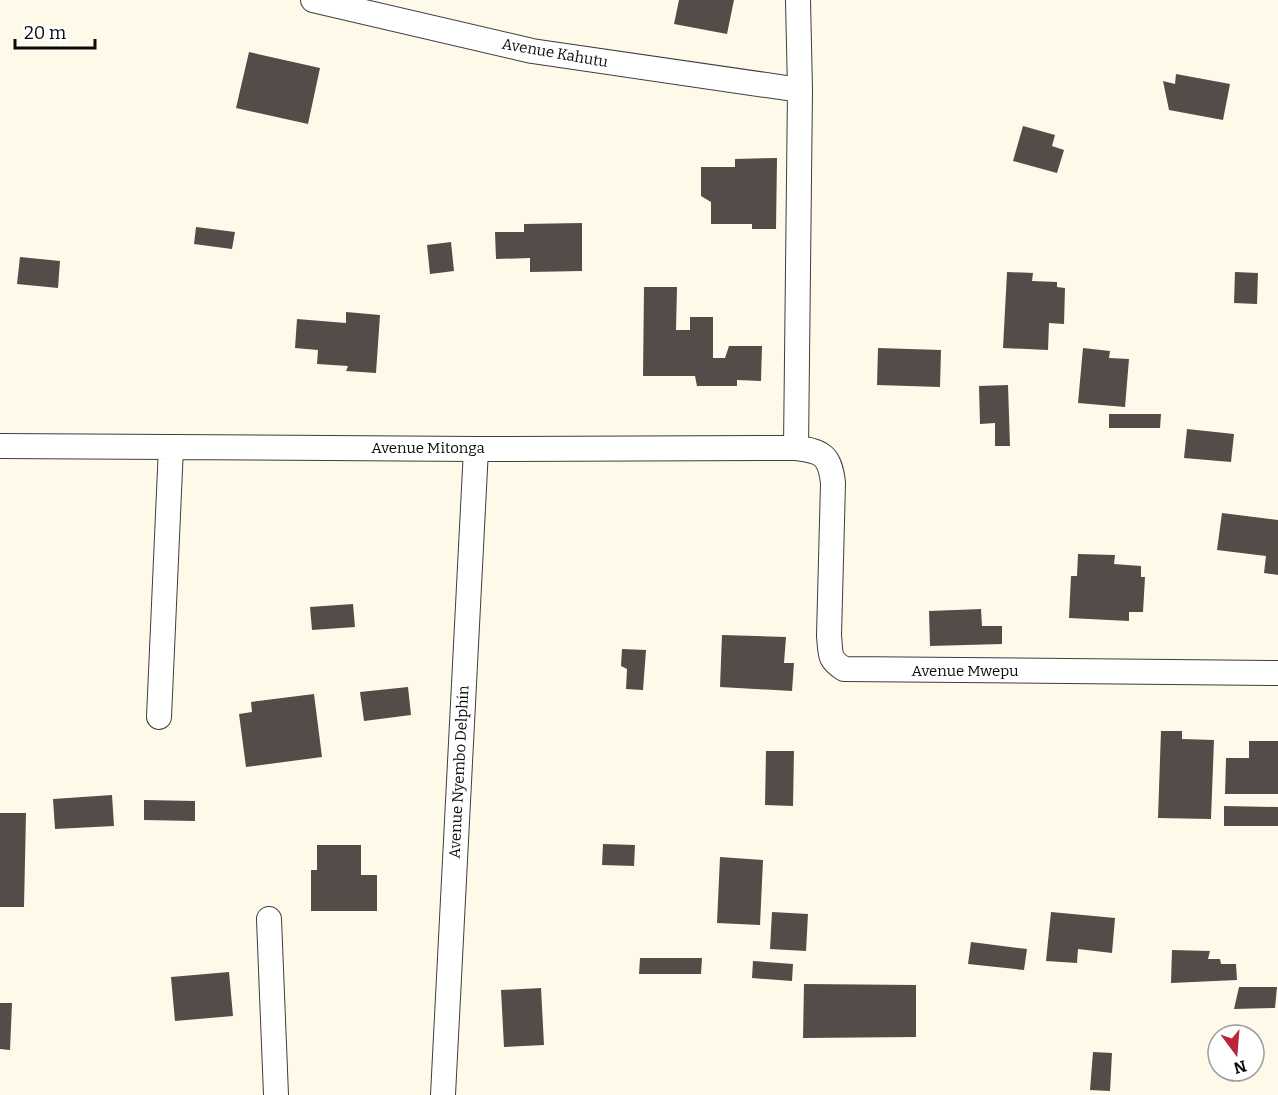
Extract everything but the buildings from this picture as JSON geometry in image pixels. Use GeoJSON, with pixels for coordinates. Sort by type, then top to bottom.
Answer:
{"type":"FeatureCollection","features":[{"type":"Feature","properties":{"kind":"street","name":"Avenue Kahutu"},"geometry":{"type":"LineString","coordinates":[[313,0],[366,6],[532,51],[800,90]]}},
{"type":"Feature","properties":{"kind":"street"},"geometry":{"type":"LineString","coordinates":[[796,448],[800,90],[798,0]]}},
{"type":"Feature","properties":{"kind":"street","name":"Avenue Mitonga"},"geometry":{"type":"LineString","coordinates":[[0,446],[796,448],[812,450],[825,456],[832,470],[833,483]]}},
{"type":"Feature","properties":{"kind":"street"},"geometry":{"type":"LineString","coordinates":[[159,717],[171,447]]}},
{"type":"Feature","properties":{"kind":"street","name":"Avenue Nyembo Delphin"},"geometry":{"type":"LineString","coordinates":[[443,1095],[476,448]]}},
{"type":"Feature","properties":{"kind":"street","name":"Avenue Mwepu"},"geometry":{"type":"LineString","coordinates":[[833,483],[829,636],[834,662],[844,669],[1278,673]]}},
{"type":"Feature","properties":{"kind":"street"},"geometry":{"type":"LineString","coordinates":[[269,919],[276,1095]]}}]}
